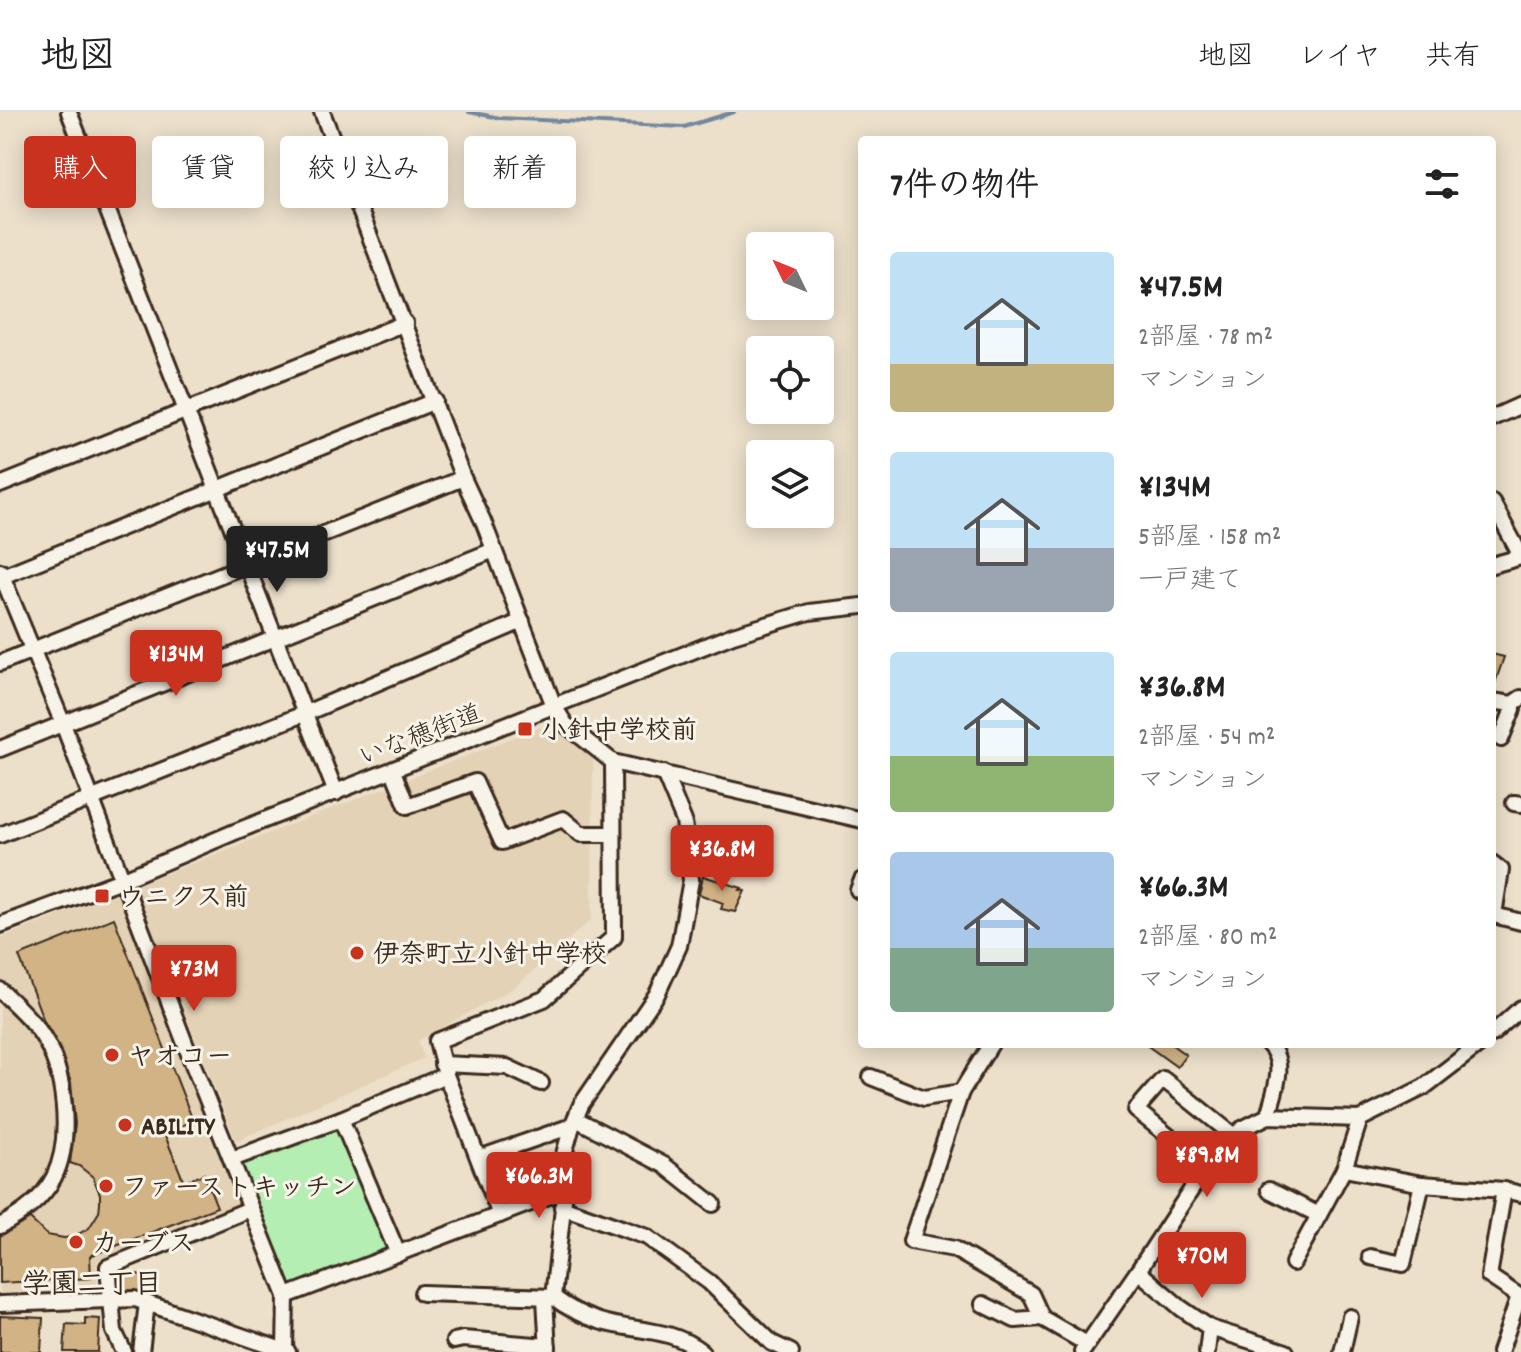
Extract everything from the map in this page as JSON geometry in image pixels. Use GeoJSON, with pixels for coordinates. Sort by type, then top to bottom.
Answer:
{"type":"FeatureCollection","features":[{"type":"Feature","properties":{"kind":"street"},"geometry":{"type":"LineString","coordinates":[[69,112],[336,793]]}},
{"type":"Feature","properties":{"kind":"street"},"geometry":{"type":"LineString","coordinates":[[322,112],[463,478],[554,706],[565,724],[613,762],[858,819]]}},
{"type":"Feature","properties":{"kind":"street"},"geometry":{"type":"LineString","coordinates":[[0,485],[405,323]]}},
{"type":"Feature","properties":{"kind":"street"},"geometry":{"type":"LineString","coordinates":[[0,1304],[135,1299],[286,1351],[286,1296],[63,724],[1,575],[435,401]]}},
{"type":"Feature","properties":{"kind":"street"},"geometry":{"type":"LineString","coordinates":[[1496,417],[1520,409]]}},
{"type":"Feature","properties":{"kind":"street"},"geometry":{"type":"LineString","coordinates":[[0,663],[463,478]]}},
{"type":"Feature","properties":{"kind":"street"},"geometry":{"type":"LineString","coordinates":[[1496,510],[1521,557],[1496,564]]}},
{"type":"Feature","properties":{"kind":"street"},"geometry":{"type":"LineString","coordinates":[[0,749],[494,550]]}},
{"type":"Feature","properties":{"kind":"street","name":"いな穂街道"},"geometry":{"type":"LineString","coordinates":[[0,925],[124,879],[777,620],[809,612],[858,606]]}},
{"type":"Feature","properties":{"kind":"street"},"geometry":{"type":"LineString","coordinates":[[0,835],[306,713],[522,621]]}},
{"type":"Feature","properties":{"kind":"street"},"geometry":{"type":"LineString","coordinates":[[1496,701],[1517,701],[1501,739]]}},
{"type":"Feature","properties":{"kind":"street"},"geometry":{"type":"LineString","coordinates":[[500,1215],[444,1069],[437,1041],[544,999],[614,937],[613,762]]}},
{"type":"Feature","properties":{"kind":"street"},"geometry":{"type":"LineString","coordinates":[[393,771],[407,806],[475,782],[502,842],[563,819],[581,834],[613,834]]}},
{"type":"Feature","properties":{"kind":"street"},"geometry":{"type":"LineString","coordinates":[[454,1341],[463,1339],[548,1349],[549,1298],[565,1190],[564,1154],[574,1123],[581,1105],[657,994],[679,946],[691,880],[684,821],[664,773]]}},
{"type":"Feature","properties":{"kind":"street"},"geometry":{"type":"LineString","coordinates":[[1496,866],[1501,870],[1496,902]]}},
{"type":"Feature","properties":{"kind":"street"},"geometry":{"type":"LineString","coordinates":[[1496,916],[1521,922]]}},
{"type":"Feature","properties":{"kind":"street"},"geometry":{"type":"LineString","coordinates":[[0,990],[42,1035],[54,1059],[62,1088],[64,1116],[62,1145],[54,1177],[34,1204],[0,1226]]}},
{"type":"Feature","properties":{"kind":"street"},"geometry":{"type":"LineString","coordinates":[[1496,1030],[1521,1008]]}},
{"type":"Feature","properties":{"kind":"street"},"geometry":{"type":"LineString","coordinates":[[988,1048],[961,1092],[911,1241],[954,1249],[1031,1294],[1042,1318],[1084,1348],[1207,1167],[1223,1145],[1242,1129],[1268,1116],[1360,1119],[1424,1087],[1475,1048]]}},
{"type":"Feature","properties":{"kind":"street"},"geometry":{"type":"LineString","coordinates":[[1268,1116],[1279,1072],[1278,1056],[1271,1048]]}},
{"type":"Feature","properties":{"kind":"street"},"geometry":{"type":"LineString","coordinates":[[232,1159],[341,1119],[444,1069],[507,1067],[541,1083]]}},
{"type":"Feature","properties":{"kind":"street"},"geometry":{"type":"LineString","coordinates":[[871,1077],[924,1098],[961,1092]]}},
{"type":"Feature","properties":{"kind":"street"},"geometry":{"type":"LineString","coordinates":[[1207,1167],[1136,1110],[1163,1079],[1234,1136]]}},
{"type":"Feature","properties":{"kind":"street"},"geometry":{"type":"LineString","coordinates":[[341,1119],[398,1254]]}},
{"type":"Feature","properties":{"kind":"street"},"geometry":{"type":"LineString","coordinates":[[1293,1263],[1344,1169],[1360,1119]]}},
{"type":"Feature","properties":{"kind":"street"},"geometry":{"type":"LineString","coordinates":[[479,1158],[574,1123],[664,1165],[713,1204]]}},
{"type":"Feature","properties":{"kind":"street"},"geometry":{"type":"LineString","coordinates":[[1344,1169],[1422,1184],[1521,1194]]}},
{"type":"Feature","properties":{"kind":"street"},"geometry":{"type":"LineString","coordinates":[[1370,1257],[1403,1264],[1422,1184]]}},
{"type":"Feature","properties":{"kind":"street"},"geometry":{"type":"LineString","coordinates":[[286,1296],[565,1190]]}},
{"type":"Feature","properties":{"kind":"street"},"geometry":{"type":"LineString","coordinates":[[1269,1190],[1319,1215]]}},
{"type":"Feature","properties":{"kind":"street"},"geometry":{"type":"LineString","coordinates":[[1500,1352],[1519,1296],[1489,1276],[1504,1190]]}},
{"type":"Feature","properties":{"kind":"street"},"geometry":{"type":"LineString","coordinates":[[562,1207],[647,1237],[709,1282],[772,1343],[791,1352]]}},
{"type":"Feature","properties":{"kind":"street"},"geometry":{"type":"LineString","coordinates":[[124,1352],[114,1331],[108,1267],[250,1209]]}},
{"type":"Feature","properties":{"kind":"street"},"geometry":{"type":"LineString","coordinates":[[1138,1271],[1210,1328],[1286,1352]]}},
{"type":"Feature","properties":{"kind":"street"},"geometry":{"type":"LineString","coordinates":[[422,1293],[549,1298],[599,1321],[671,1334],[697,1351]]}},
{"type":"Feature","properties":{"kind":"street"},"geometry":{"type":"LineString","coordinates":[[141,1352],[147,1303]]}},
{"type":"Feature","properties":{"kind":"street"},"geometry":{"type":"LineString","coordinates":[[983,1304],[1015,1320],[1042,1318]]}},
{"type":"Feature","properties":{"kind":"street"},"geometry":{"type":"LineString","coordinates":[[1342,1352],[1350,1317]]}},
{"type":"Feature","properties":{"kind":"street"},"geometry":{"type":"LineString","coordinates":[[1207,1352],[1210,1328]]}},
{"type":"Feature","properties":{"kind":"shaded area","name":"伊奈町立小針中学校"},"geometry":{"type":"Polygon","coordinates":[[[550,723],[593,755],[592,919],[515,987],[418,1041],[424,1058],[236,1141],[134,886],[550,723]]]}},
{"type":"Feature","properties":{"kind":"shaded area"},"geometry":{"type":"Polygon","coordinates":[[[116,894],[122,896],[242,1200],[240,1207],[97,1261],[97,1287],[0,1293],[0,938],[116,894]]]}},
{"type":"Feature","properties":{"kind":"green space"},"geometry":{"type":"Polygon","coordinates":[[[335,1125],[340,1128],[388,1243],[385,1251],[294,1287],[287,1282],[241,1164],[335,1125]]]}},
{"type":"Feature","properties":{"kind":"building"},"geometry":{"type":"Polygon","coordinates":[[[1496,655],[1504,657],[1496,680],[1496,655]]]}},
{"type":"Feature","properties":{"kind":"building"},"geometry":{"type":"Polygon","coordinates":[[[703,876],[745,891],[735,912],[721,909],[723,903],[699,894],[703,876]]]}},
{"type":"Feature","properties":{"kind":"building"},"geometry":{"type":"Polygon","coordinates":[[[114,918],[193,1121],[164,1133],[184,1182],[204,1174],[217,1207],[90,1256],[91,1278],[0,1283],[0,1236],[30,1219],[47,1235],[73,1237],[89,1228],[99,1212],[100,1203],[93,1177],[70,1163],[75,1124],[71,1083],[59,1046],[44,1021],[19,956],[114,918]]]}},
{"type":"Feature","properties":{"kind":"building"},"geometry":{"type":"Polygon","coordinates":[[[1151,1048],[1176,1048],[1186,1055],[1177,1067],[1151,1048]]]}},
{"type":"Feature","properties":{"kind":"building"},"geometry":{"type":"Polygon","coordinates":[[[551,1166],[555,1183],[544,1187],[538,1171],[551,1166]]]}},
{"type":"Feature","properties":{"kind":"building"},"geometry":{"type":"Polygon","coordinates":[[[122,1273],[146,1275],[144,1292],[120,1290],[122,1273]]]}},
{"type":"Feature","properties":{"kind":"building"},"geometry":{"type":"Polygon","coordinates":[[[0,1316],[43,1318],[41,1352],[0,1352],[0,1316]]]}},
{"type":"Feature","properties":{"kind":"building"},"geometry":{"type":"Polygon","coordinates":[[[85,1318],[100,1319],[98,1352],[64,1352],[66,1324],[85,1325],[85,1318]]]}},
{"type":"Feature","properties":{"kind":"waterway"},"geometry":{"type":"LineString","coordinates":[[469,112],[500,118],[684,127],[734,112]]}},
{"type":"Feature","properties":{"kind":"place","name":"小針中学校前"},"geometry":{"type":"Point","coordinates":[525,729]}},
{"type":"Feature","properties":{"kind":"place","name":"ウニクス前"},"geometry":{"type":"Point","coordinates":[102,896]}},
{"type":"Feature","properties":{"kind":"place","name":"伊奈町立小針中学校"},"geometry":{"type":"Point","coordinates":[357,953]}},
{"type":"Feature","properties":{"kind":"place","name":"ヤオコー"},"geometry":{"type":"Point","coordinates":[112,1055]}},
{"type":"Feature","properties":{"kind":"place","name":"ABILITY"},"geometry":{"type":"Point","coordinates":[125,1125]}},
{"type":"Feature","properties":{"kind":"place","name":"ファーストキッチン"},"geometry":{"type":"Point","coordinates":[106,1186]}},
{"type":"Feature","properties":{"kind":"place","name":"カーブス"},"geometry":{"type":"Point","coordinates":[76,1242]}},
{"type":"Feature","properties":{"kind":"district","name":"学園二丁目"},"geometry":{"type":"Point","coordinates":[92,1282]}}]}
